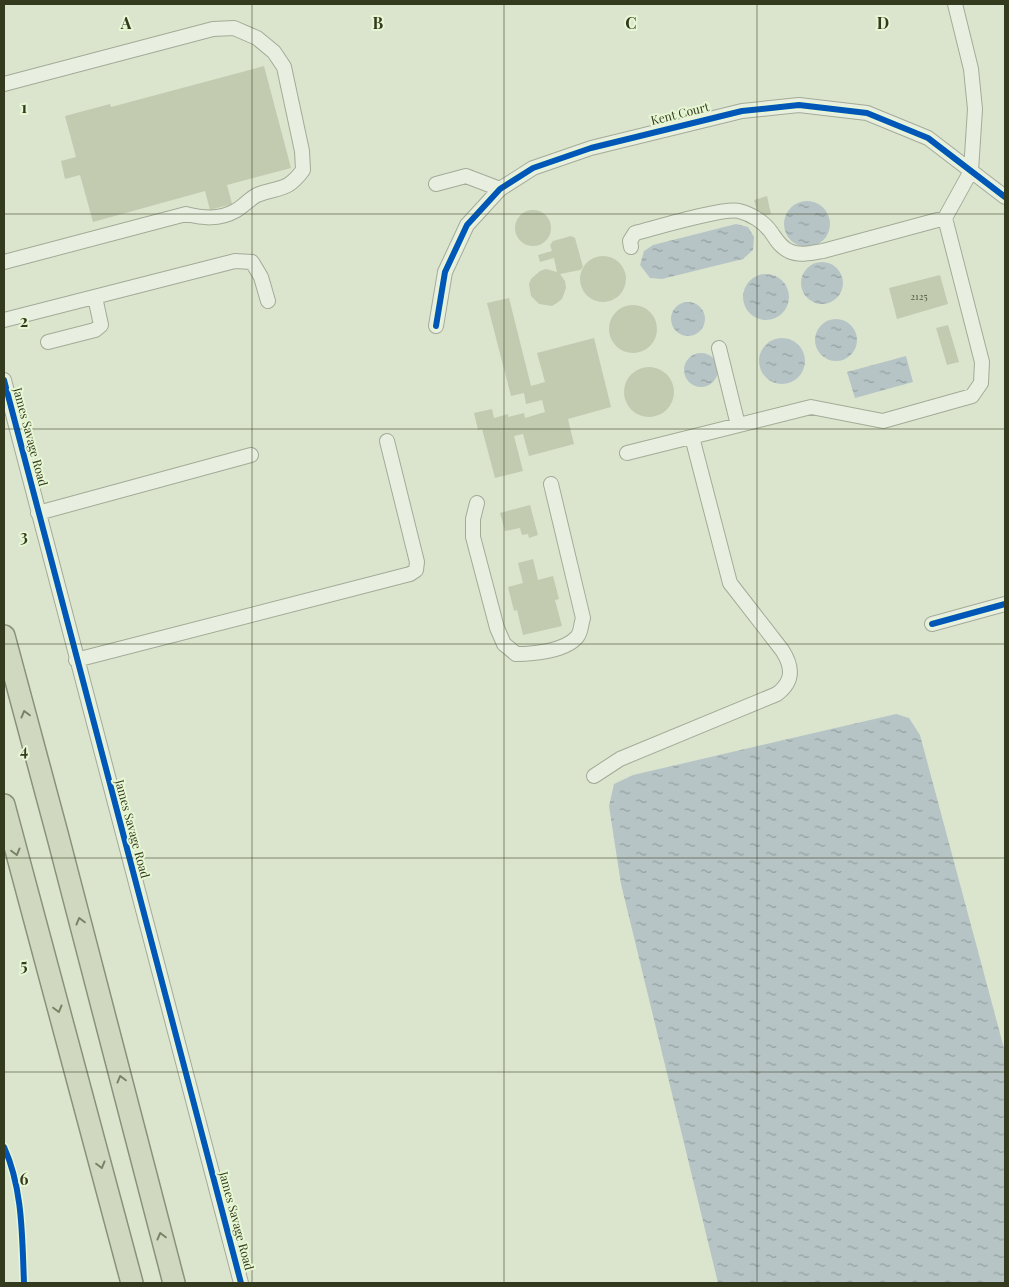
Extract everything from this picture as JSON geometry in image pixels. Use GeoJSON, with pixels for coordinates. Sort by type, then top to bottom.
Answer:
{"type":"FeatureCollection","features":[{"type":"Feature","properties":{"kind":"highway"},"geometry":{"type":"LineString","coordinates":[[4,636],[174,1283]]}},
{"type":"Feature","properties":{"kind":"highway"},"geometry":{"type":"LineString","coordinates":[[4,804],[132,1283]]}},
{"type":"Feature","properties":{"kind":"highway"},"geometry":{"type":"LineString","coordinates":[[111,1203],[126,1283]]}},
{"type":"Feature","properties":{"kind":"street"},"geometry":{"type":"LineString","coordinates":[[631,247],[630,241],[635,233],[720,212],[738,210],[755,217],[770,230],[779,244],[789,252],[805,254],[823,251],[944,218],[971,172],[975,109],[971,68],[955,4]]}},
{"type":"Feature","properties":{"kind":"street"},"geometry":{"type":"LineString","coordinates":[[4,84],[213,29],[234,28],[257,38],[274,52],[284,67],[302,151],[303,170],[297,178],[284,188],[258,195],[236,211],[212,219],[186,214],[4,262]]}},
{"type":"Feature","properties":{"kind":"street","name":"Kent Court"},"geometry":{"type":"LineString","coordinates":[[436,326],[445,272],[467,225],[500,189],[533,168],[591,148],[742,110],[799,105],[867,113],[928,138],[1005,197]]}},
{"type":"Feature","properties":{"kind":"street"},"geometry":{"type":"LineString","coordinates":[[436,184],[466,176],[500,189]]}},
{"type":"Feature","properties":{"kind":"street"},"geometry":{"type":"LineString","coordinates":[[627,453],[811,407],[882,421],[972,396],[981,383],[982,362],[944,218]]}},
{"type":"Feature","properties":{"kind":"street"},"geometry":{"type":"LineString","coordinates":[[4,320],[235,261],[252,262],[261,276],[268,301]]}},
{"type":"Feature","properties":{"kind":"street"},"geometry":{"type":"LineString","coordinates":[[48,342],[95,330],[101,325],[95,297]]}},
{"type":"Feature","properties":{"kind":"street"},"geometry":{"type":"LineString","coordinates":[[719,348],[738,425]]}},
{"type":"Feature","properties":{"kind":"street","name":"James Savage Road"},"geometry":{"type":"LineString","coordinates":[[4,380],[241,1283]]}},
{"type":"Feature","properties":{"kind":"street"},"geometry":{"type":"LineString","coordinates":[[594,776],[620,759],[777,694],[786,688],[791,674],[788,660],[782,650],[730,583],[692,437]]}},
{"type":"Feature","properties":{"kind":"street"},"geometry":{"type":"LineString","coordinates":[[76,660],[410,574],[416,570],[417,562],[387,441]]}},
{"type":"Feature","properties":{"kind":"street"},"geometry":{"type":"LineString","coordinates":[[38,513],[251,455]]}},
{"type":"Feature","properties":{"kind":"street"},"geometry":{"type":"LineString","coordinates":[[477,503],[473,519],[473,537],[497,628],[504,644],[516,654],[533,654],[566,645],[578,636],[583,618],[551,484]]}},
{"type":"Feature","properties":{"kind":"street"},"geometry":{"type":"LineString","coordinates":[[932,624],[1005,604]]}},
{"type":"Feature","properties":{"kind":"water"},"geometry":{"type":"Polygon","coordinates":[[[802,201],[812,201],[826,211],[830,224],[826,237],[820,243],[812,247],[802,247],[788,237],[784,229],[784,219],[794,205],[802,201]]]}},
{"type":"Feature","properties":{"kind":"water"},"geometry":{"type":"Polygon","coordinates":[[[736,224],[748,227],[754,237],[753,250],[743,259],[662,279],[650,278],[640,265],[644,251],[653,245],[736,224]]]}},
{"type":"Feature","properties":{"kind":"water"},"geometry":{"type":"Polygon","coordinates":[[[818,262],[826,262],[837,268],[843,283],[837,298],[826,304],[818,304],[807,298],[801,287],[801,279],[807,268],[818,262]]]}},
{"type":"Feature","properties":{"kind":"water"},"geometry":{"type":"Polygon","coordinates":[[[766,274],[779,278],[785,284],[789,297],[785,310],[779,316],[766,320],[753,316],[747,310],[743,297],[747,284],[753,278],[766,274]]]}},
{"type":"Feature","properties":{"kind":"water"},"geometry":{"type":"Polygon","coordinates":[[[688,302],[695,303],[700,307],[704,312],[704,326],[700,331],[695,335],[688,336],[681,335],[676,331],[672,326],[671,319],[672,312],[676,307],[681,303],[688,302]]]}},
{"type":"Feature","properties":{"kind":"water"},"geometry":{"type":"Polygon","coordinates":[[[836,319],[851,325],[857,340],[851,355],[836,361],[821,355],[815,340],[821,325],[836,319]]]}},
{"type":"Feature","properties":{"kind":"water"},"geometry":{"type":"Polygon","coordinates":[[[777,338],[787,338],[801,348],[805,361],[801,374],[795,380],[787,384],[777,384],[763,374],[759,366],[759,356],[769,342],[777,338]]]}},
{"type":"Feature","properties":{"kind":"water"},"geometry":{"type":"Polygon","coordinates":[[[701,353],[713,358],[718,370],[713,382],[701,387],[689,382],[684,370],[689,358],[701,353]]]}},
{"type":"Feature","properties":{"kind":"water"},"geometry":{"type":"Polygon","coordinates":[[[906,356],[913,382],[855,398],[847,372],[906,356]]]}},
{"type":"Feature","properties":{"kind":"water"},"geometry":{"type":"Polygon","coordinates":[[[896,714],[909,718],[920,735],[1005,1052],[1005,1283],[718,1283],[621,884],[609,806],[614,784],[633,775],[896,714]]]}},
{"type":"Feature","properties":{"kind":"building"},"geometry":{"type":"Polygon","coordinates":[[[264,66],[291,168],[227,185],[232,204],[210,210],[205,191],[93,222],[80,175],[65,179],[61,161],[76,157],[65,116],[110,104],[111,107],[264,66]]]}},
{"type":"Feature","properties":{"kind":"building"},"geometry":{"type":"Polygon","coordinates":[[[767,196],[771,214],[759,217],[754,200],[767,196]]]}},
{"type":"Feature","properties":{"kind":"building"},"geometry":{"type":"Polygon","coordinates":[[[533,210],[540,211],[546,215],[550,221],[550,235],[546,241],[540,245],[533,246],[526,245],[520,241],[516,235],[515,228],[516,221],[520,215],[526,211],[533,210]]]}},
{"type":"Feature","properties":{"kind":"building"},"geometry":{"type":"Polygon","coordinates":[[[571,236],[575,238],[583,267],[580,270],[560,274],[565,281],[566,288],[562,299],[552,306],[539,304],[531,296],[529,284],[531,279],[540,271],[546,269],[557,272],[554,258],[540,262],[538,255],[552,251],[550,245],[553,241],[571,236]]]}},
{"type":"Feature","properties":{"kind":"building"},"geometry":{"type":"Polygon","coordinates":[[[608,256],[620,262],[625,270],[625,288],[620,296],[612,301],[598,302],[586,296],[581,288],[580,274],[586,262],[594,257],[608,256]]]}},
{"type":"Feature","properties":{"kind":"building"},"geometry":{"type":"Polygon","coordinates":[[[940,275],[948,304],[897,319],[889,288],[940,275]]]}},
{"type":"Feature","properties":{"kind":"building"},"geometry":{"type":"Polygon","coordinates":[[[509,298],[531,386],[545,382],[537,353],[594,338],[611,407],[568,419],[574,444],[529,456],[523,434],[514,436],[523,471],[495,478],[482,429],[478,430],[474,413],[492,409],[494,418],[508,414],[508,417],[524,413],[525,418],[545,412],[542,400],[526,404],[524,393],[511,396],[487,303],[509,298]]]}},
{"type":"Feature","properties":{"kind":"building"},"geometry":{"type":"Polygon","coordinates":[[[628,305],[638,305],[647,309],[653,315],[656,320],[656,338],[647,349],[638,353],[628,353],[619,349],[613,343],[609,334],[609,324],[613,315],[619,309],[628,305]]]}},
{"type":"Feature","properties":{"kind":"building"},"geometry":{"type":"Polygon","coordinates":[[[948,325],[959,362],[947,365],[936,328],[948,325]]]}},
{"type":"Feature","properties":{"kind":"building"},"geometry":{"type":"Polygon","coordinates":[[[649,367],[658,369],[669,378],[674,392],[672,401],[663,412],[649,417],[640,415],[629,406],[624,392],[626,383],[635,372],[649,367]]]}},
{"type":"Feature","properties":{"kind":"building"},"geometry":{"type":"Polygon","coordinates":[[[530,505],[538,535],[529,538],[528,534],[522,535],[520,528],[505,531],[500,513],[530,505]]]}},
{"type":"Feature","properties":{"kind":"building"},"geometry":{"type":"Polygon","coordinates":[[[533,559],[538,580],[553,576],[559,599],[555,600],[562,626],[523,635],[517,610],[514,611],[508,587],[523,583],[518,563],[533,559]]]}},
{"type":"Feature","properties":{"kind":"cycle path"},"geometry":{"type":"LineString","coordinates":[[436,326],[445,272],[467,225],[500,189],[533,168],[591,148],[742,111],[799,105],[867,113],[928,138],[1005,197]]}},
{"type":"Feature","properties":{"kind":"cycle path"},"geometry":{"type":"LineString","coordinates":[[4,380],[241,1283]]}},
{"type":"Feature","properties":{"kind":"cycle path"},"geometry":{"type":"LineString","coordinates":[[932,624],[1005,604]]}},
{"type":"Feature","properties":{"kind":"cycle path"},"geometry":{"type":"LineString","coordinates":[[4,1147],[15,1180],[18,1196],[22,1231],[24,1283]]}}]}
